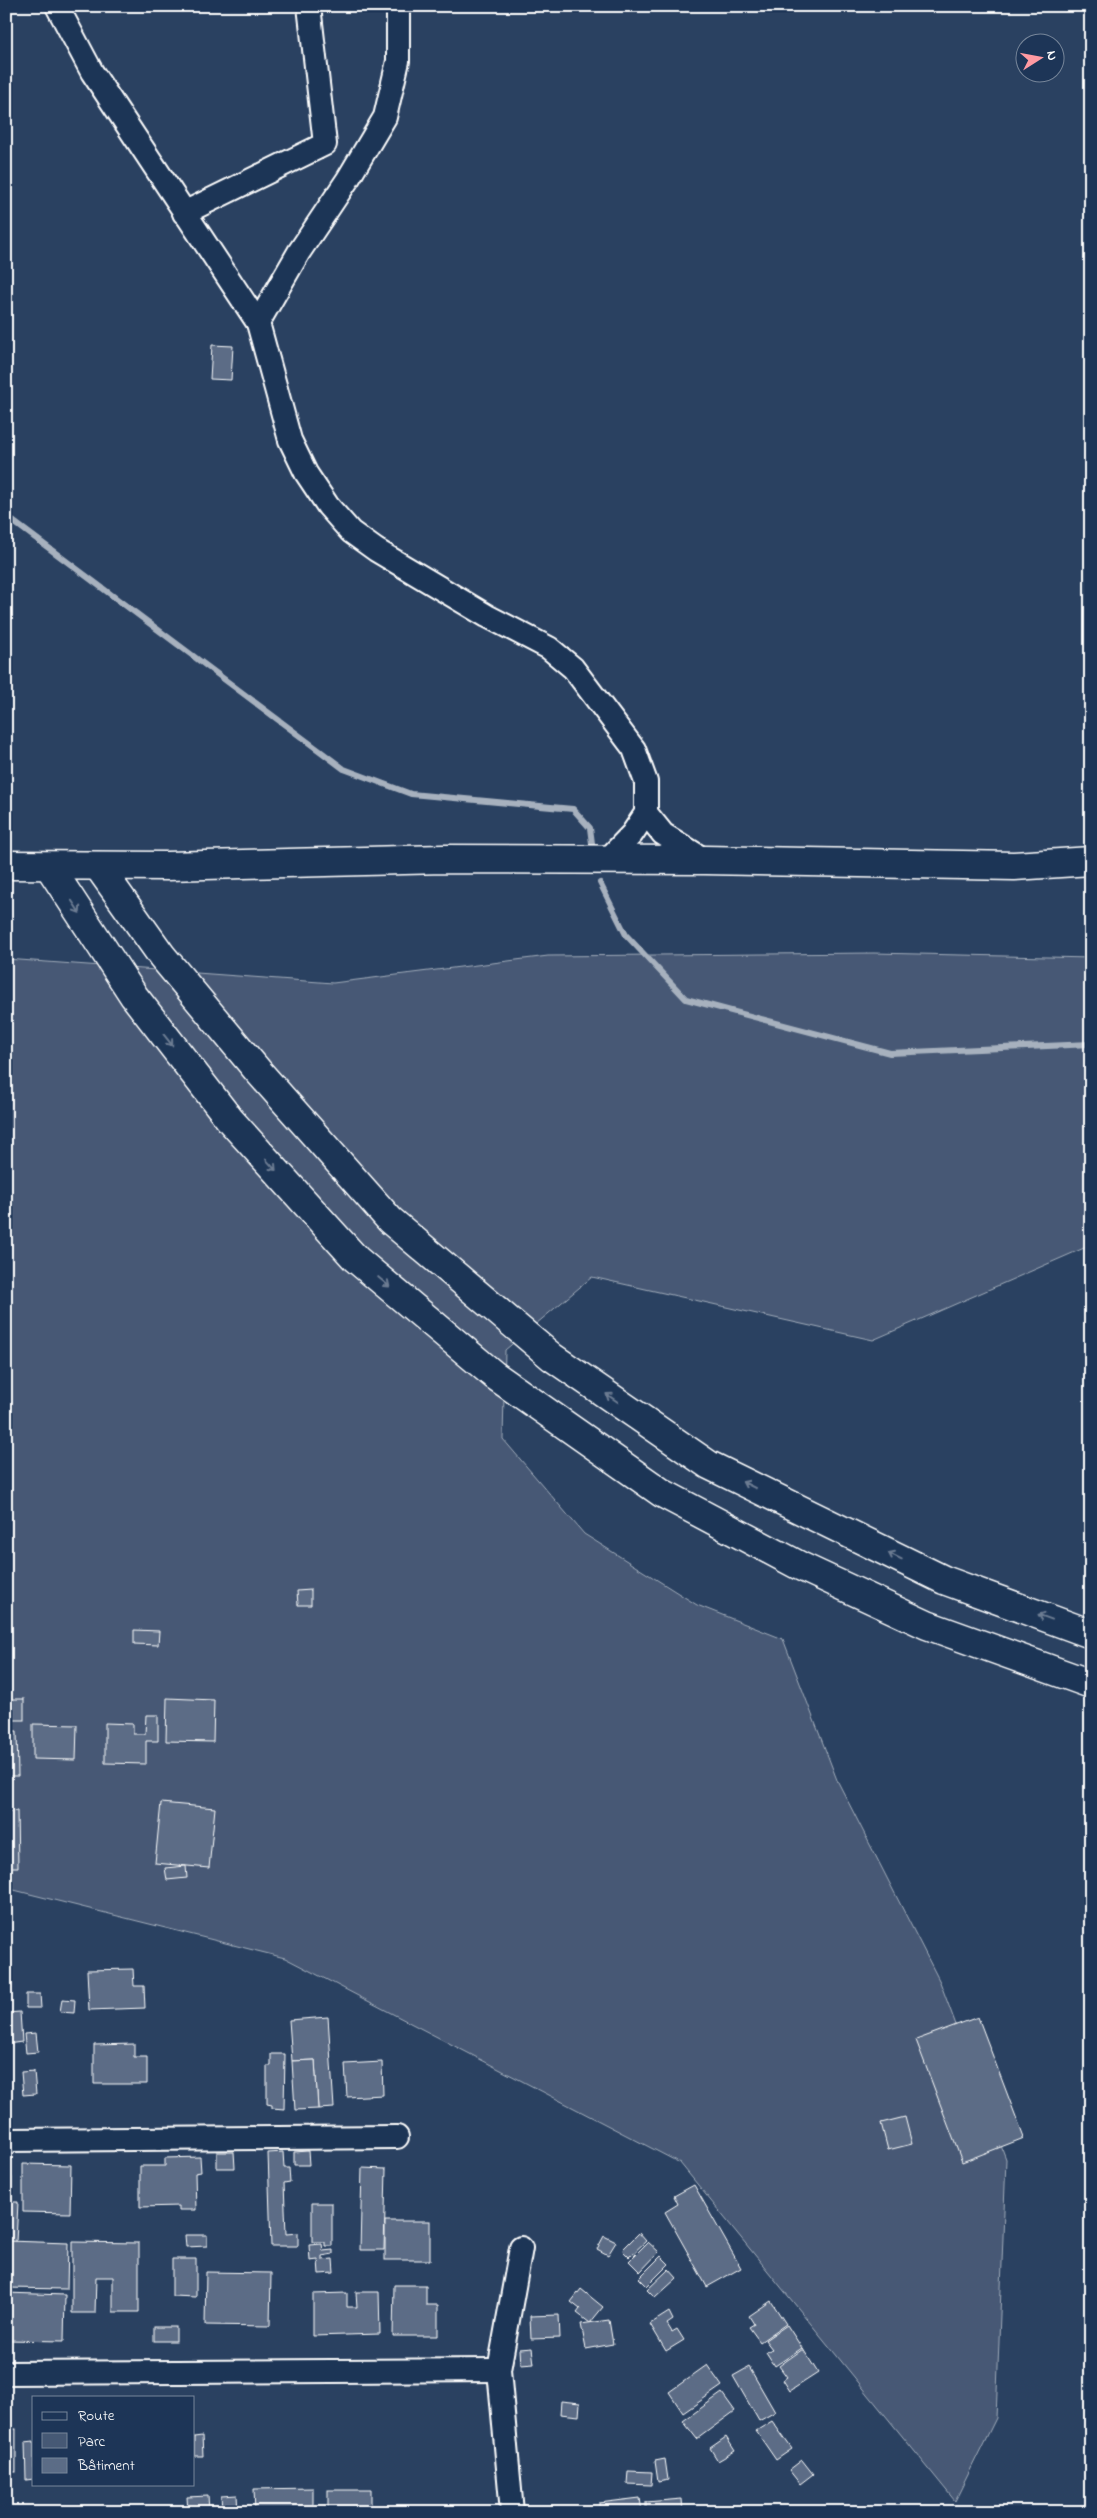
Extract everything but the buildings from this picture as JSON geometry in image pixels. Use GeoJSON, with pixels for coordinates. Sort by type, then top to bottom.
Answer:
{"type":"FeatureCollection","features":[{"type":"Feature","properties":{"kind":"main road"},"geometry":{"type":"LineString","coordinates":[[6,866],[167,866],[443,859],[705,860],[1014,866],[1091,861]]}},
{"type":"Feature","properties":{"kind":"main road"},"geometry":{"type":"LineString","coordinates":[[49,866],[134,996],[231,1121],[356,1259],[494,1374],[662,1493],[800,1566],[926,1625],[1091,1684]]}},
{"type":"Feature","properties":{"kind":"main road"},"geometry":{"type":"LineString","coordinates":[[98,866],[162,956],[258,1072],[390,1220],[552,1357],[709,1466],[944,1580],[1091,1634]]}},
{"type":"Feature","properties":{"kind":"street"},"geometry":{"type":"LineString","coordinates":[[56,6],[92,72],[258,323],[290,440],[306,473],[328,506],[351,532],[376,550],[487,616],[549,648],[573,668],[634,749],[646,782],[646,814],[632,834],[607,860]]}},
{"type":"Feature","properties":{"kind":"street"},"geometry":{"type":"LineString","coordinates":[[184,213],[325,144],[309,6]]}},
{"type":"Feature","properties":{"kind":"street"},"geometry":{"type":"LineString","coordinates":[[258,323],[299,252],[348,179],[385,117],[398,61],[398,6]]}},
{"type":"Feature","properties":{"kind":"street"},"geometry":{"type":"LineString","coordinates":[[646,814],[663,834],[705,860]]}},
{"type":"Feature","properties":{"kind":"street"},"geometry":{"type":"LineString","coordinates":[[6,2140],[397,2137]]}},
{"type":"Feature","properties":{"kind":"street"},"geometry":{"type":"LineString","coordinates":[[512,2512],[499,2370],[521,2248]]}},
{"type":"Feature","properties":{"kind":"street"},"geometry":{"type":"LineString","coordinates":[[6,2373],[499,2370]]}},
{"type":"Feature","properties":{"kind":"green space"},"geometry":{"type":"Polygon","coordinates":[[[874,953],[1091,958],[1091,1245],[873,1340],[592,1277],[505,1350],[503,1439],[584,1534],[697,1605],[783,1639],[837,1780],[940,1982],[1006,2159],[996,2418],[955,2501],[680,2163],[285,1958],[6,1888],[6,959],[333,983],[548,956],[874,953]]]}},
{"type":"Feature","properties":{"kind":"waterway"},"geometry":{"type":"LineString","coordinates":[[6,516],[344,769],[411,794],[573,809],[590,828],[593,851]]}},
{"type":"Feature","properties":{"kind":"waterway"},"geometry":{"type":"LineString","coordinates":[[600,883],[626,935],[686,999],[890,1053],[1091,1044]]}}]}
